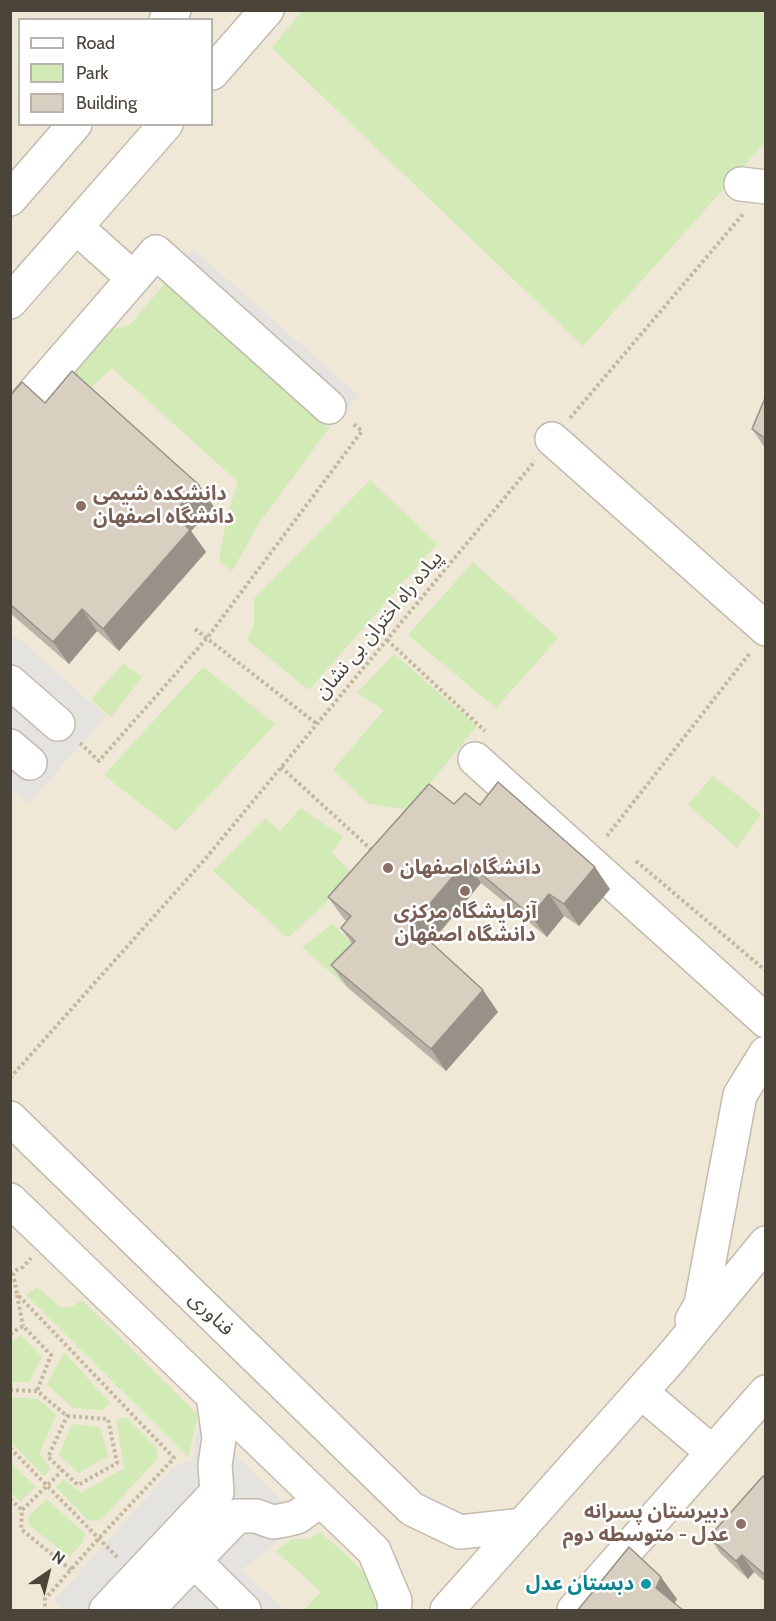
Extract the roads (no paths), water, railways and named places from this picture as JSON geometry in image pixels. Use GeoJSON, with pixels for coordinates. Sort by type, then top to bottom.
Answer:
{"type":"FeatureCollection","features":[{"type":"Feature","properties":{"kind":"lane"},"geometry":{"type":"LineString","coordinates":[[213,72],[267,10]]}},
{"type":"Feature","properties":{"kind":"lane"},"geometry":{"type":"LineString","coordinates":[[10,199],[73,126]]}},
{"type":"Feature","properties":{"kind":"lane"},"geometry":{"type":"LineString","coordinates":[[10,302],[164,126]]}},
{"type":"Feature","properties":{"kind":"lane"},"geometry":{"type":"LineString","coordinates":[[76,227],[133,279]]}},
{"type":"Feature","properties":{"kind":"lane"},"geometry":{"type":"LineString","coordinates":[[10,421],[156,252],[329,407]]}},
{"type":"Feature","properties":{"kind":"lane"},"geometry":{"type":"LineString","coordinates":[[552,439],[758,640]]}},
{"type":"Feature","properties":{"kind":"lane"},"geometry":{"type":"LineString","coordinates":[[10,682],[58,724]]}},
{"type":"Feature","properties":{"kind":"lane"},"geometry":{"type":"LineString","coordinates":[[483,747],[765,1021]]}},
{"type":"Feature","properties":{"kind":"lane"},"geometry":{"type":"LineString","coordinates":[[671,1358],[702,1304],[740,1095],[765,1053]]}},
{"type":"Feature","properties":{"kind":"lane","name":"فناوری"},"geometry":{"type":"LineString","coordinates":[[10,1118],[412,1509],[460,1532],[523,1525]]}},
{"type":"Feature","properties":{"kind":"lane"},"geometry":{"type":"LineString","coordinates":[[10,1200],[374,1551],[395,1602],[394,1611]]}},
{"type":"Feature","properties":{"kind":"lane"},"geometry":{"type":"LineString","coordinates":[[447,1611],[671,1358],[765,1243]]}},
{"type":"Feature","properties":{"kind":"lane"},"geometry":{"type":"LineString","coordinates":[[641,1392],[712,1452]]}},
{"type":"Feature","properties":{"kind":"lane"},"geometry":{"type":"LineString","coordinates":[[574,1611],[765,1392]]}},
{"type":"Feature","properties":{"kind":"lane"},"geometry":{"type":"LineString","coordinates":[[106,1611],[147,1596],[183,1551],[217,1492],[215,1465],[219,1438],[213,1395]]}},
{"type":"Feature","properties":{"kind":"lane"},"geometry":{"type":"LineString","coordinates":[[183,1551],[237,1516],[256,1516],[273,1522],[285,1520],[297,1517],[321,1500]]}},
{"type":"Feature","properties":{"kind":"lane"},"geometry":{"type":"LineString","coordinates":[[183,1551],[244,1610]]}},
{"type":"Feature","properties":{"kind":"place","name":"دانشکده شیمی دانشگاه اصفهان"},"geometry":{"type":"Point","coordinates":[81,506]}},
{"type":"Feature","properties":{"kind":"place","name":"دانشگاه اصفهان"},"geometry":{"type":"Point","coordinates":[388,868]}},
{"type":"Feature","properties":{"kind":"place","name":"آزمایشگاه مرکزی دانشگاه اصفهان"},"geometry":{"type":"Point","coordinates":[465,891]}},
{"type":"Feature","properties":{"kind":"place","name":"دبیرستان پسرانه عدل - متوسطه دوم"},"geometry":{"type":"Point","coordinates":[741,1524]}},
{"type":"Feature","properties":{"kind":"place","name":"دبستان عدل"},"geometry":{"type":"Point","coordinates":[646,1584]}}]}
